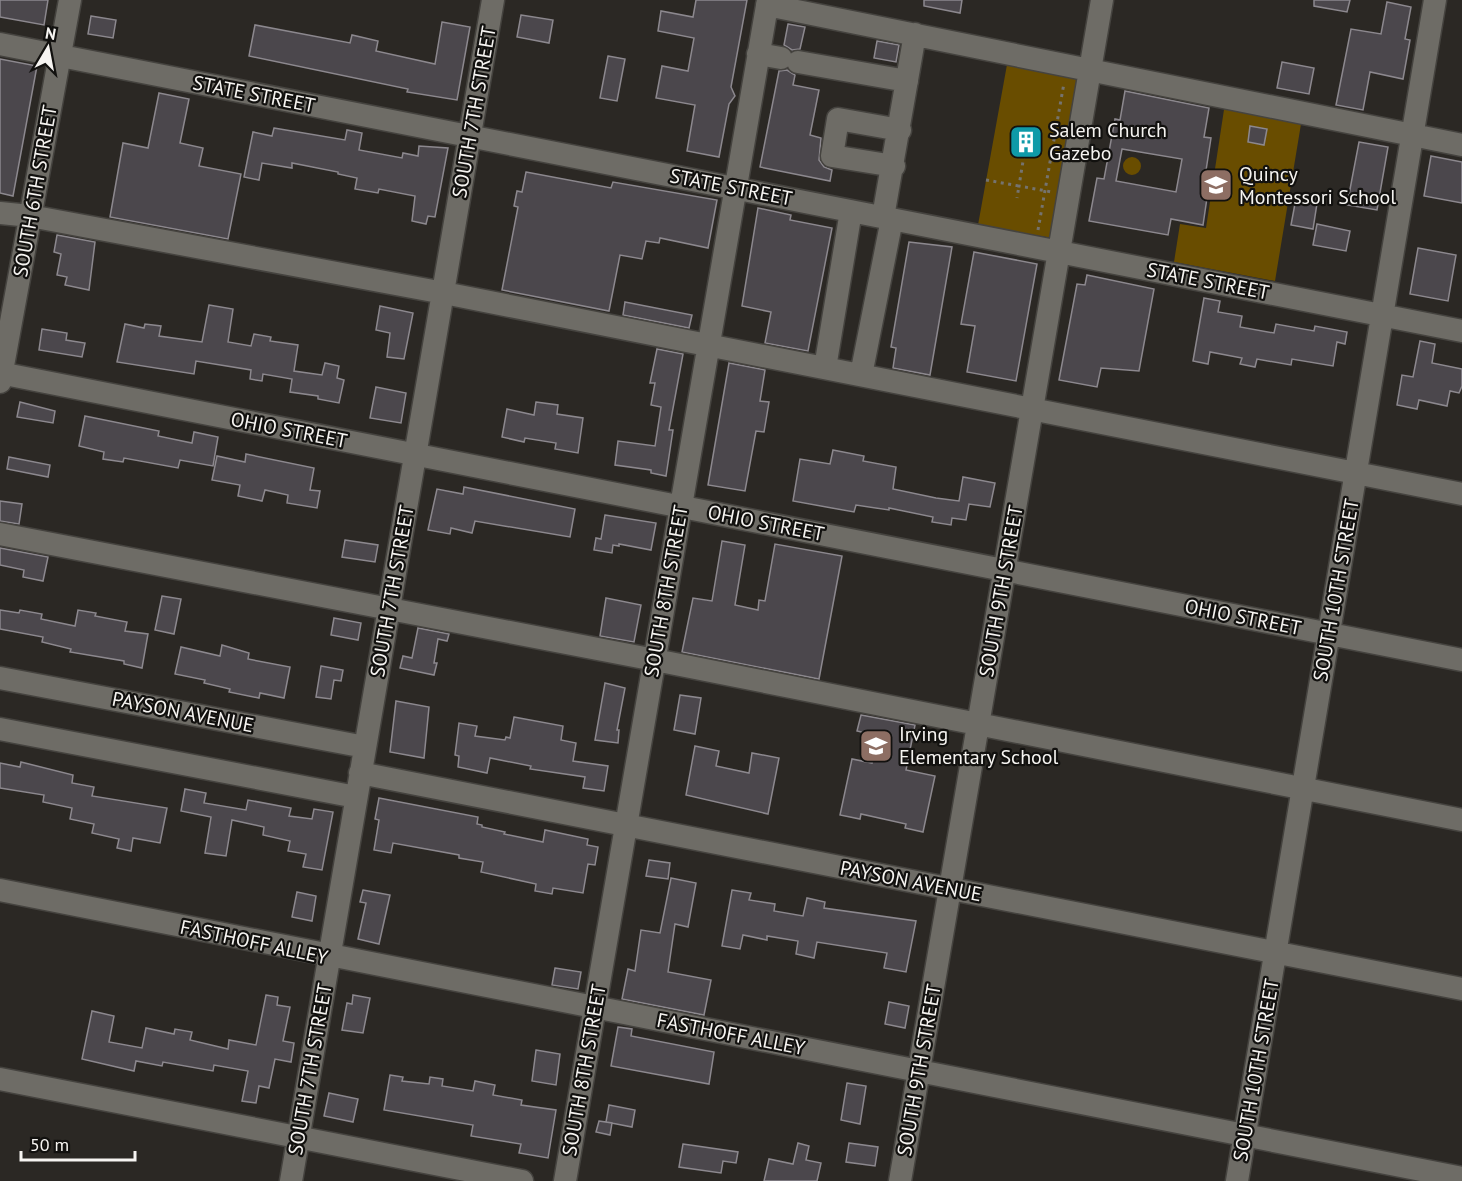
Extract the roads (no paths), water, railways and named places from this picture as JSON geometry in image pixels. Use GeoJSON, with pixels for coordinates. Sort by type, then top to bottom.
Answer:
{"type":"FeatureCollection","features":[{"type":"Feature","properties":{"kind":"street","name":"SOUTH 6TH STREET"},"geometry":{"type":"LineString","coordinates":[[0,376],[70,0]]}},
{"type":"Feature","properties":{"kind":"street","name":"SOUTH 7TH STREET"},"geometry":{"type":"LineString","coordinates":[[291,1181],[493,0]]}},
{"type":"Feature","properties":{"kind":"street","name":"SOUTH 9TH STREET"},"geometry":{"type":"LineString","coordinates":[[900,1181],[1102,0]]}},
{"type":"Feature","properties":{"kind":"street","name":"SOUTH 10TH STREET"},"geometry":{"type":"LineString","coordinates":[[1237,1181],[1436,0]]}},
{"type":"Feature","properties":{"kind":"street"},"geometry":{"type":"LineString","coordinates":[[767,3],[1462,145]]}},
{"type":"Feature","properties":{"kind":"street","name":"SOUTH 8TH STREET"},"geometry":{"type":"LineString","coordinates":[[565,1181],[767,3]]}},
{"type":"Feature","properties":{"kind":"street"},"geometry":{"type":"LineString","coordinates":[[861,375],[888,218],[915,34]]}},
{"type":"Feature","properties":{"kind":"street","name":"STATE STREET"},"geometry":{"type":"LineString","coordinates":[[0,44],[1462,331]]}},
{"type":"Feature","properties":{"kind":"street"},"geometry":{"type":"LineString","coordinates":[[758,54],[907,81]]}},
{"type":"Feature","properties":{"kind":"street"},"geometry":{"type":"LineString","coordinates":[[894,166],[832,156],[838,119],[900,130]]}},
{"type":"Feature","properties":{"kind":"street"},"geometry":{"type":"LineString","coordinates":[[825,368],[851,211]]}},
{"type":"Feature","properties":{"kind":"street"},"geometry":{"type":"LineString","coordinates":[[0,213],[30,216],[444,292],[1032,411],[1462,494]]}},
{"type":"Feature","properties":{"kind":"street","name":"OHIO STREET"},"geometry":{"type":"LineString","coordinates":[[0,376],[416,454],[1462,660]]}},
{"type":"Feature","properties":{"kind":"street"},"geometry":{"type":"LineString","coordinates":[[0,534],[655,660],[978,726],[1462,820]]}},
{"type":"Feature","properties":{"kind":"street","name":"PAYSON AVENUE"},"geometry":{"type":"LineString","coordinates":[[0,678],[365,747]]}},
{"type":"Feature","properties":{"kind":"street"},"geometry":{"type":"LineString","coordinates":[[0,729],[356,797]]}},
{"type":"Feature","properties":{"kind":"street","name":"PAYSON AVENUE"},"geometry":{"type":"LineString","coordinates":[[360,773],[1462,989]]}},
{"type":"Feature","properties":{"kind":"street","name":"FASTHOFF ALLEY"},"geometry":{"type":"LineString","coordinates":[[0,890],[328,958],[596,1006],[919,1072],[1462,1178]]}},
{"type":"Feature","properties":{"kind":"street"},"geometry":{"type":"LineString","coordinates":[[0,1079],[522,1181]]}},
{"type":"Feature","properties":{"kind":"place","name":"Salem Church Gazebo"},"geometry":{"type":"Point","coordinates":[1026,142]}},
{"type":"Feature","properties":{"kind":"place","name":"Quincy Montessori School"},"geometry":{"type":"Point","coordinates":[1216,185]}},
{"type":"Feature","properties":{"kind":"place","name":"Irving Elementary School"},"geometry":{"type":"Point","coordinates":[876,746]}}]}
